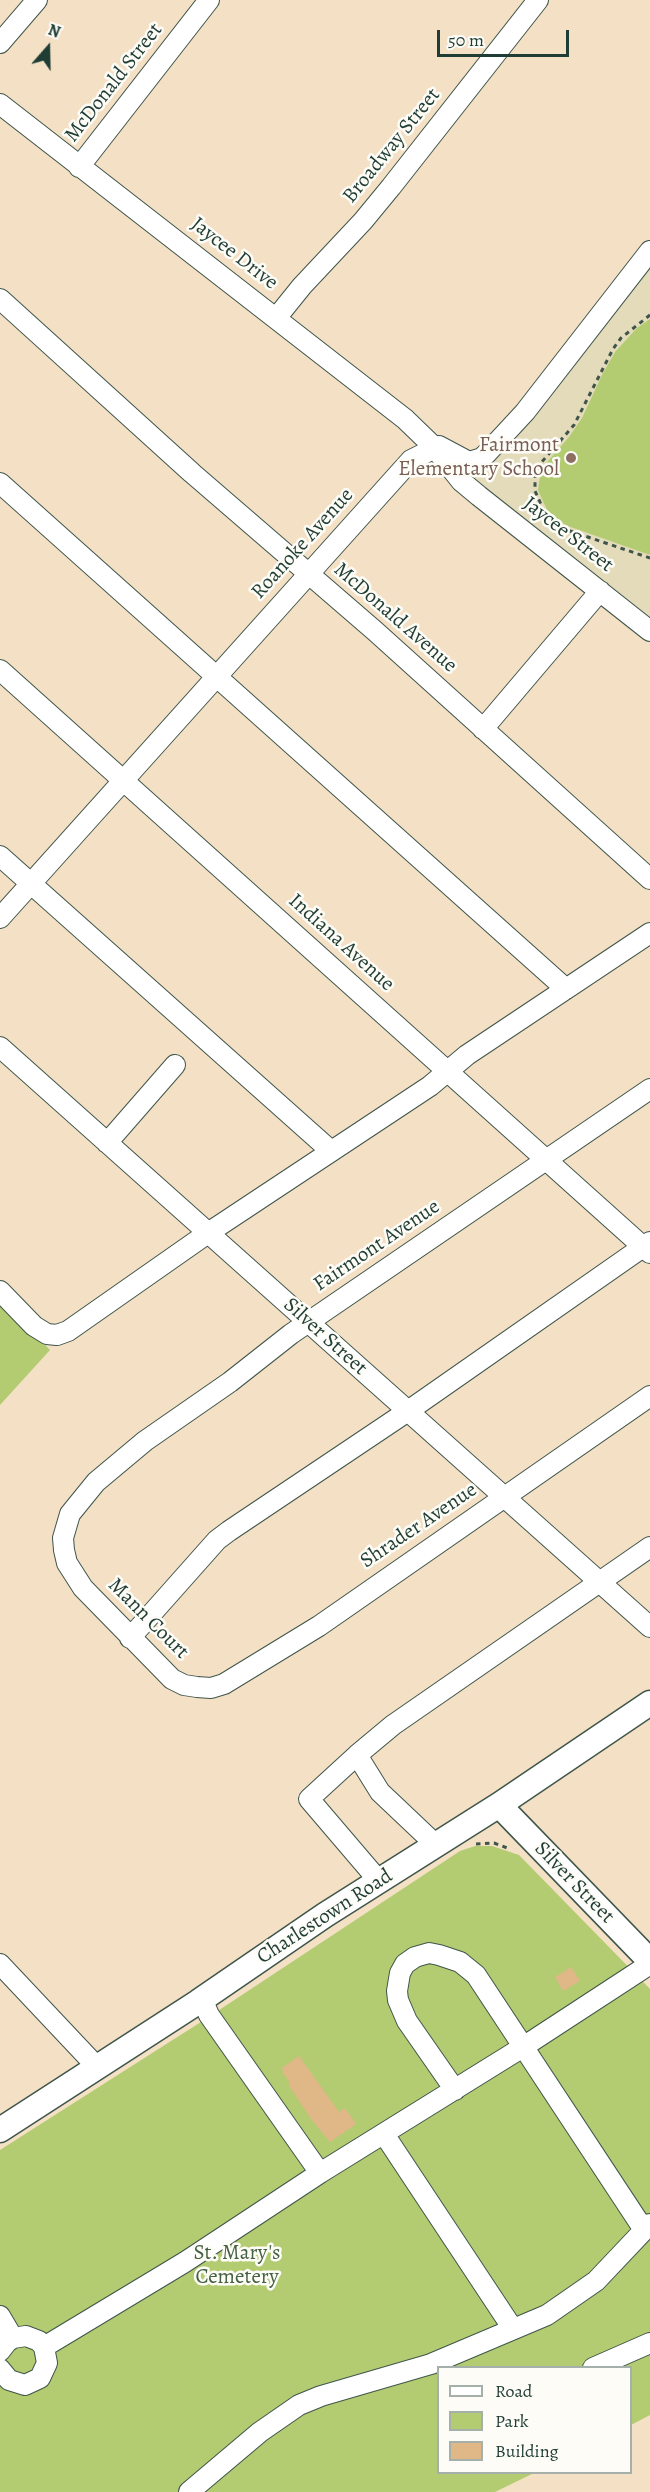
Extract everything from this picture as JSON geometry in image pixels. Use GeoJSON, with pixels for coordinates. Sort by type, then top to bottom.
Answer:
{"type":"FeatureCollection","features":[{"type":"Feature","properties":{"kind":"main road","name":"Charlestown Road"},"geometry":{"type":"LineString","coordinates":[[0,2130],[98,2068],[650,1703]]}},
{"type":"Feature","properties":{"kind":"main road","name":"Silver Street"},"geometry":{"type":"LineString","coordinates":[[498,1805],[650,1963]]}},
{"type":"Feature","properties":{"kind":"street"},"geometry":{"type":"LineString","coordinates":[[0,43],[37,0]]}},
{"type":"Feature","properties":{"kind":"street","name":"McDonald Street"},"geometry":{"type":"LineString","coordinates":[[79,167],[209,0]]}},
{"type":"Feature","properties":{"kind":"street","name":"Broadway Street"},"geometry":{"type":"LineString","coordinates":[[277,317],[391,187],[538,0]]}},
{"type":"Feature","properties":{"kind":"street","name":"Jaycee Drive"},"geometry":{"type":"LineString","coordinates":[[0,104],[277,317],[405,419],[434,447]]}},
{"type":"Feature","properties":{"kind":"street"},"geometry":{"type":"LineString","coordinates":[[434,447],[445,448],[469,462],[488,453],[525,412],[650,252]]}},
{"type":"Feature","properties":{"kind":"street","name":"McDonald Avenue"},"geometry":{"type":"LineString","coordinates":[[0,299],[650,879]]}},
{"type":"Feature","properties":{"kind":"street","name":"Roanoke Avenue"},"geometry":{"type":"LineString","coordinates":[[0,918],[411,460],[434,447]]}},
{"type":"Feature","properties":{"kind":"street","name":"Jaycee Street"},"geometry":{"type":"LineString","coordinates":[[434,447],[461,481],[650,631]]}},
{"type":"Feature","properties":{"kind":"street"},"geometry":{"type":"LineString","coordinates":[[0,483],[566,989]]}},
{"type":"Feature","properties":{"kind":"street"},"geometry":{"type":"LineString","coordinates":[[483,729],[600,591]]}},
{"type":"Feature","properties":{"kind":"street","name":"Indiana Avenue"},"geometry":{"type":"LineString","coordinates":[[0,670],[447,1071],[648,1247]]}},
{"type":"Feature","properties":{"kind":"street"},"geometry":{"type":"LineString","coordinates":[[0,856],[331,1151]]}},
{"type":"Feature","properties":{"kind":"street"},"geometry":{"type":"LineString","coordinates":[[0,1291],[34,1326],[47,1334],[57,1335],[68,1331],[208,1233],[430,1086],[447,1071],[650,933]]}},
{"type":"Feature","properties":{"kind":"street","name":"Silver Street"},"geometry":{"type":"LineString","coordinates":[[0,1047],[650,1627]]}},
{"type":"Feature","properties":{"kind":"street"},"geometry":{"type":"LineString","coordinates":[[107,1143],[175,1065]]}},
{"type":"Feature","properties":{"kind":"street","name":"Fairmont Avenue"},"geometry":{"type":"LineString","coordinates":[[67,1563],[63,1538],[70,1514],[96,1482],[145,1441],[230,1382],[309,1322],[650,1089]]}},
{"type":"Feature","properties":{"kind":"street"},"geometry":{"type":"LineString","coordinates":[[130,1638],[217,1540],[648,1247]]}},
{"type":"Feature","properties":{"kind":"street","name":"Shrader Avenue"},"geometry":{"type":"LineString","coordinates":[[211,1688],[237,1678],[273,1656],[650,1396]]}},
{"type":"Feature","properties":{"kind":"street"},"geometry":{"type":"LineString","coordinates":[[379,1881],[309,1799],[393,1725],[650,1547]]}},
{"type":"Feature","properties":{"kind":"street","name":"Mann Court"},"geometry":{"type":"LineString","coordinates":[[67,1563],[83,1588],[172,1679],[184,1685],[211,1688]]}},
{"type":"Feature","properties":{"kind":"street"},"geometry":{"type":"LineString","coordinates":[[357,1755],[380,1792],[436,1845]]}},
{"type":"Feature","properties":{"kind":"street"},"geometry":{"type":"LineString","coordinates":[[189,2492],[260,2432],[299,2405],[321,2396],[431,2364],[547,2315],[582,2293],[610,2268],[647,2227],[469,1967],[429,1953],[415,1957],[405,1964],[400,1973],[398,2000],[408,2021],[455,2090]]}},
{"type":"Feature","properties":{"kind":"street"},"geometry":{"type":"LineString","coordinates":[[44,2347],[185,2262],[320,2173],[523,2047],[650,1963]]}},
{"type":"Feature","properties":{"kind":"street"},"geometry":{"type":"LineString","coordinates":[[0,1964],[98,2068]]}},
{"type":"Feature","properties":{"kind":"street"},"geometry":{"type":"LineString","coordinates":[[202,1999],[209,2015],[320,2173]]}},
{"type":"Feature","properties":{"kind":"street"},"geometry":{"type":"LineString","coordinates":[[384,2134],[513,2329]]}},
{"type":"Feature","properties":{"kind":"street"},"geometry":{"type":"LineString","coordinates":[[0,2316],[6,2345],[19,2336],[33,2338],[44,2347],[47,2363],[40,2378],[25,2385],[9,2380],[1,2373]]}},
{"type":"Feature","properties":{"kind":"street"},"geometry":{"type":"LineString","coordinates":[[595,2366],[650,2343]]}},
{"type":"Feature","properties":{"kind":"path"},"geometry":{"type":"LineString","coordinates":[[650,315],[627,332],[613,349],[573,425],[540,464],[535,476],[535,491],[544,512],[567,530],[650,558]]}},
{"type":"Feature","properties":{"kind":"path"},"geometry":{"type":"LineString","coordinates":[[467,1845],[494,1843],[514,1851]]}},
{"type":"Feature","properties":{"kind":"shaded area","name":"Fairmont Elementary School"},"geometry":{"type":"Polygon","coordinates":[[[650,265],[650,617],[471,476],[513,440],[650,265]]]}},
{"type":"Feature","properties":{"kind":"green space"},"geometry":{"type":"Polygon","coordinates":[[[650,319],[650,555],[565,525],[547,510],[538,490],[541,469],[582,418],[615,352],[637,328],[650,319]]]}},
{"type":"Feature","properties":{"kind":"green space"},"geometry":{"type":"Polygon","coordinates":[[[0,1298],[50,1350],[0,1405],[0,1298]]]}},
{"type":"Feature","properties":{"kind":"green space","name":"St. Mary's Cemetery"},"geometry":{"type":"Polygon","coordinates":[[[475,1846],[492,1846],[519,1855],[650,1989],[650,2415],[632,2424],[632,2366],[437,2366],[437,2474],[532,2474],[495,2492],[0,2492],[0,2150],[204,2020],[460,1851],[475,1846]]]}},
{"type":"Feature","properties":{"kind":"building"},"geometry":{"type":"Polygon","coordinates":[[[571,1967],[580,1981],[563,1991],[555,1977],[571,1967]]]}},
{"type":"Feature","properties":{"kind":"building"},"geometry":{"type":"Polygon","coordinates":[[[299,2056],[339,2112],[345,2108],[356,2124],[330,2142],[311,2119],[283,2073],[282,2068],[299,2056]]]}},
{"type":"Feature","properties":{"kind":"place","name":"Fairmont Elementary School"},"geometry":{"type":"Point","coordinates":[571,458]}}]}
